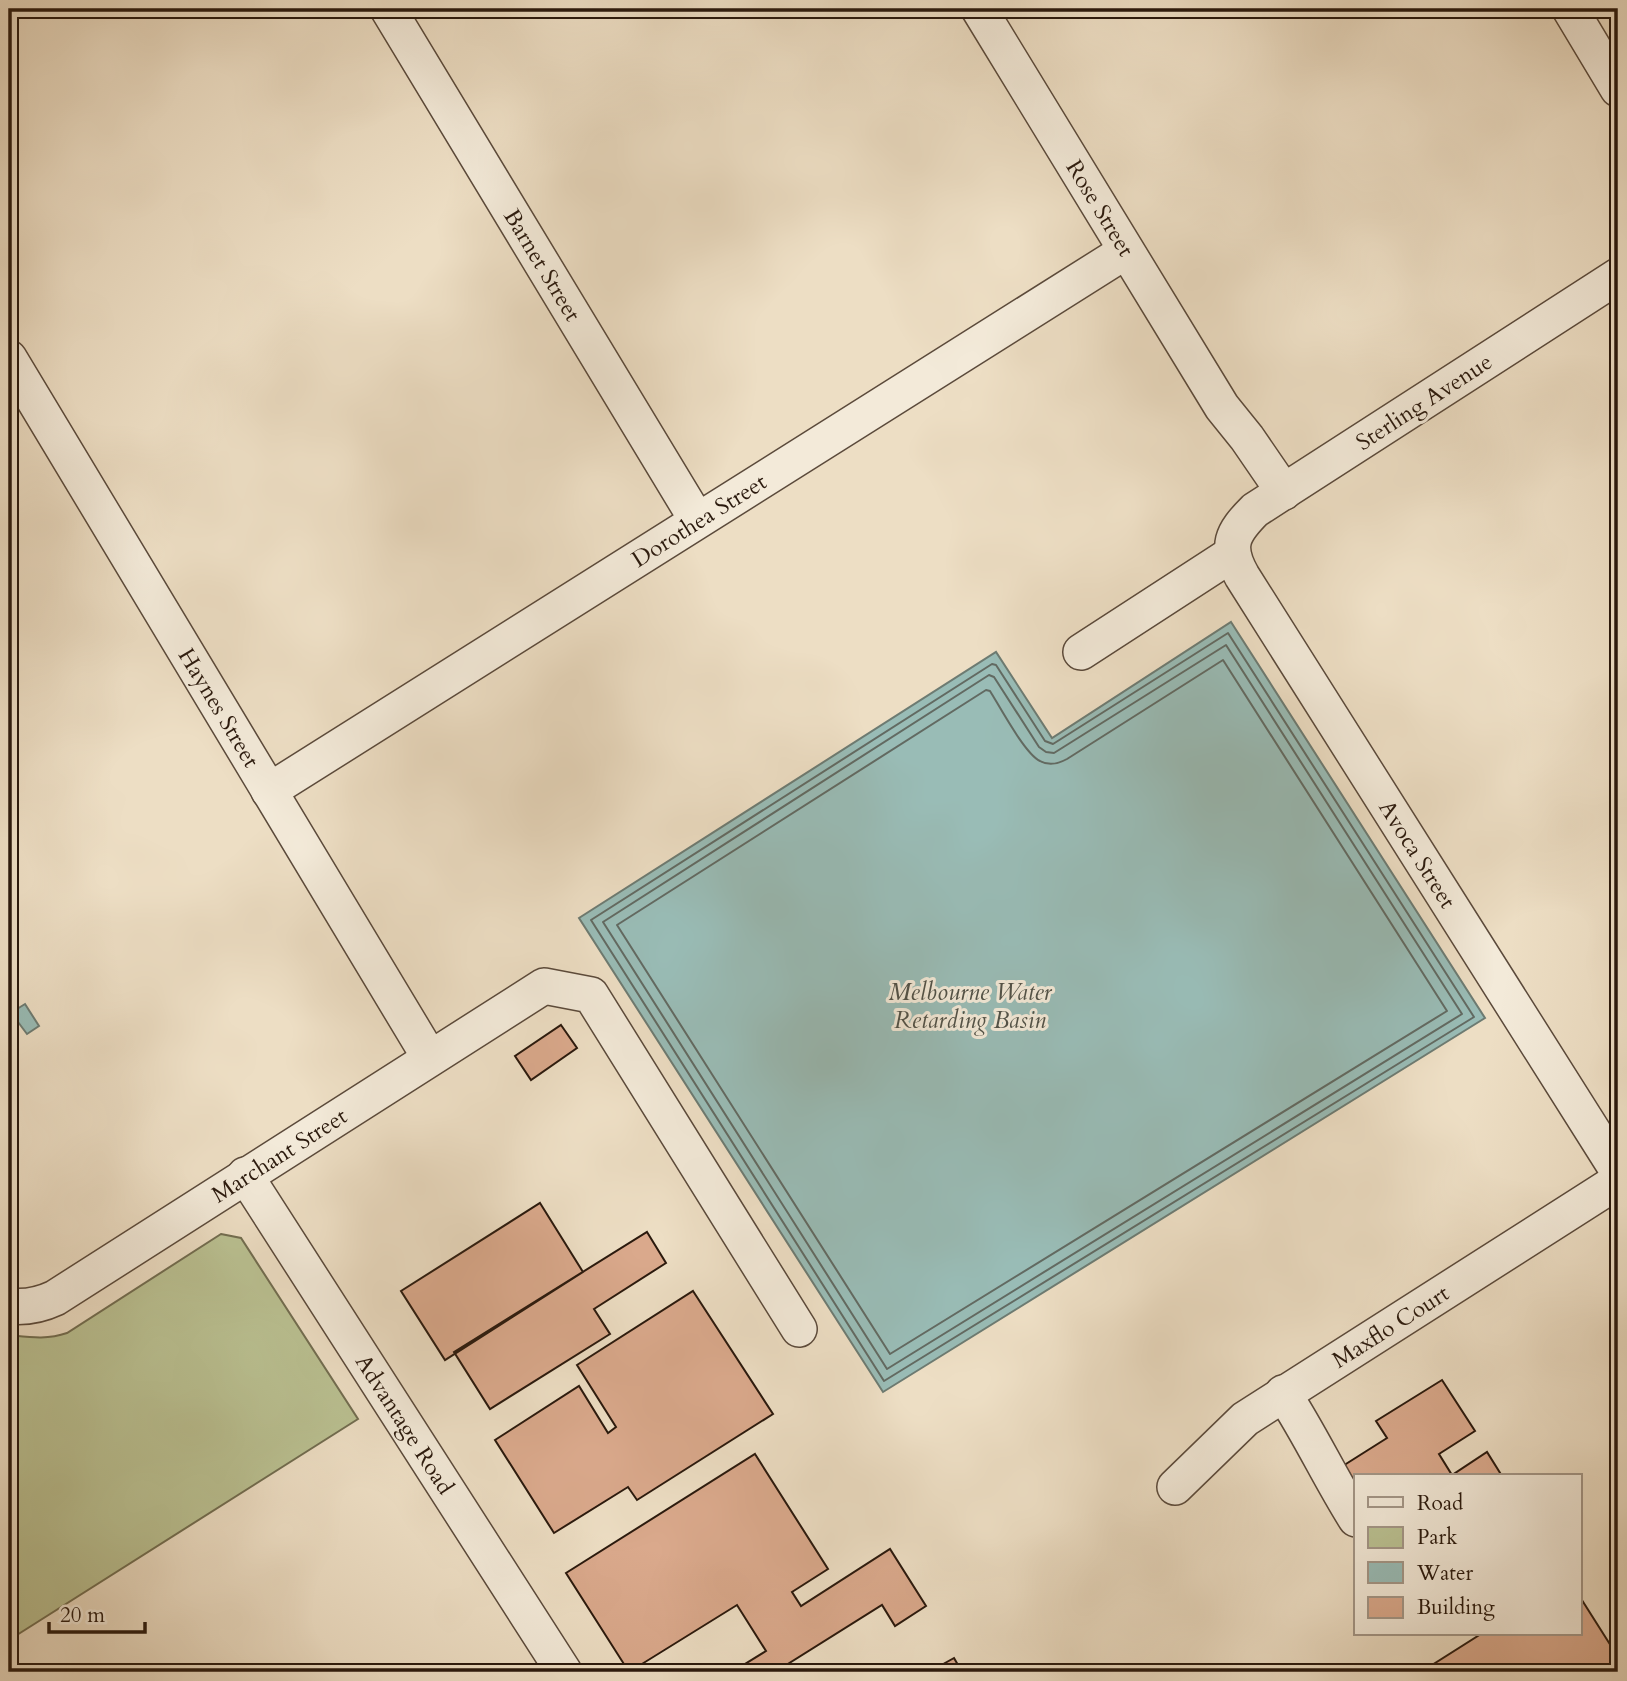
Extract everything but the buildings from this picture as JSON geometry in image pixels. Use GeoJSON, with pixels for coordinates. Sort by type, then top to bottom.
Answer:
{"type":"FeatureCollection","features":[{"type":"Feature","properties":{"kind":"street","name":"Barnet Street"},"geometry":{"type":"LineString","coordinates":[[388,9],[697,520]]}},
{"type":"Feature","properties":{"kind":"street","name":"Rose Street"},"geometry":{"type":"LineString","coordinates":[[979,9],[1222,407],[1240,456],[1274,498]]}},
{"type":"Feature","properties":{"kind":"street"},"geometry":{"type":"LineString","coordinates":[[1570,9],[1618,89]]}},
{"type":"Feature","properties":{"kind":"street","name":"Dorothea Street"},"geometry":{"type":"LineString","coordinates":[[270,791],[1126,251]]}},
{"type":"Feature","properties":{"kind":"street","name":"Sterling Avenue"},"geometry":{"type":"LineString","coordinates":[[1081,652],[1234,544],[1244,521],[1274,498],[1618,277]]}},
{"type":"Feature","properties":{"kind":"street","name":"Haynes Street"},"geometry":{"type":"LineString","coordinates":[[9,358],[430,1058]]}},
{"type":"Feature","properties":{"kind":"street","name":"Avoca Street"},"geometry":{"type":"LineString","coordinates":[[1234,544],[1242,576],[1618,1171]]}},
{"type":"Feature","properties":{"kind":"street","name":"Marchant Street"},"geometry":{"type":"LineString","coordinates":[[9,1306],[19,1308],[55,1298],[544,986],[590,995],[799,1329]]}},
{"type":"Feature","properties":{"kind":"street","name":"Advantage Road"},"geometry":{"type":"LineString","coordinates":[[245,1175],[564,1672]]}},
{"type":"Feature","properties":{"kind":"street","name":"Maxflo Court"},"geometry":{"type":"LineString","coordinates":[[1175,1487],[1245,1419],[1618,1181]]}},
{"type":"Feature","properties":{"kind":"street"},"geometry":{"type":"LineString","coordinates":[[1283,1393],[1303,1423],[1329,1475],[1354,1516]]}},
{"type":"Feature","properties":{"kind":"green space"},"geometry":{"type":"Polygon","coordinates":[[[221,1234],[241,1238],[358,1419],[9,1640],[9,1335],[45,1337],[67,1333],[221,1234]]]}},
{"type":"Feature","properties":{"kind":"water","name":"Melbourne Water Retarding Basin"},"geometry":{"type":"Polygon","coordinates":[[[1231,622],[1485,1018],[883,1392],[579,918],[996,652],[1052,738],[1231,622]]]}},
{"type":"Feature","properties":{"kind":"water"},"geometry":{"type":"Polygon","coordinates":[[[25,1004],[39,1026],[27,1034],[18,1022],[9,1027],[9,1014],[25,1004]]]}}]}
